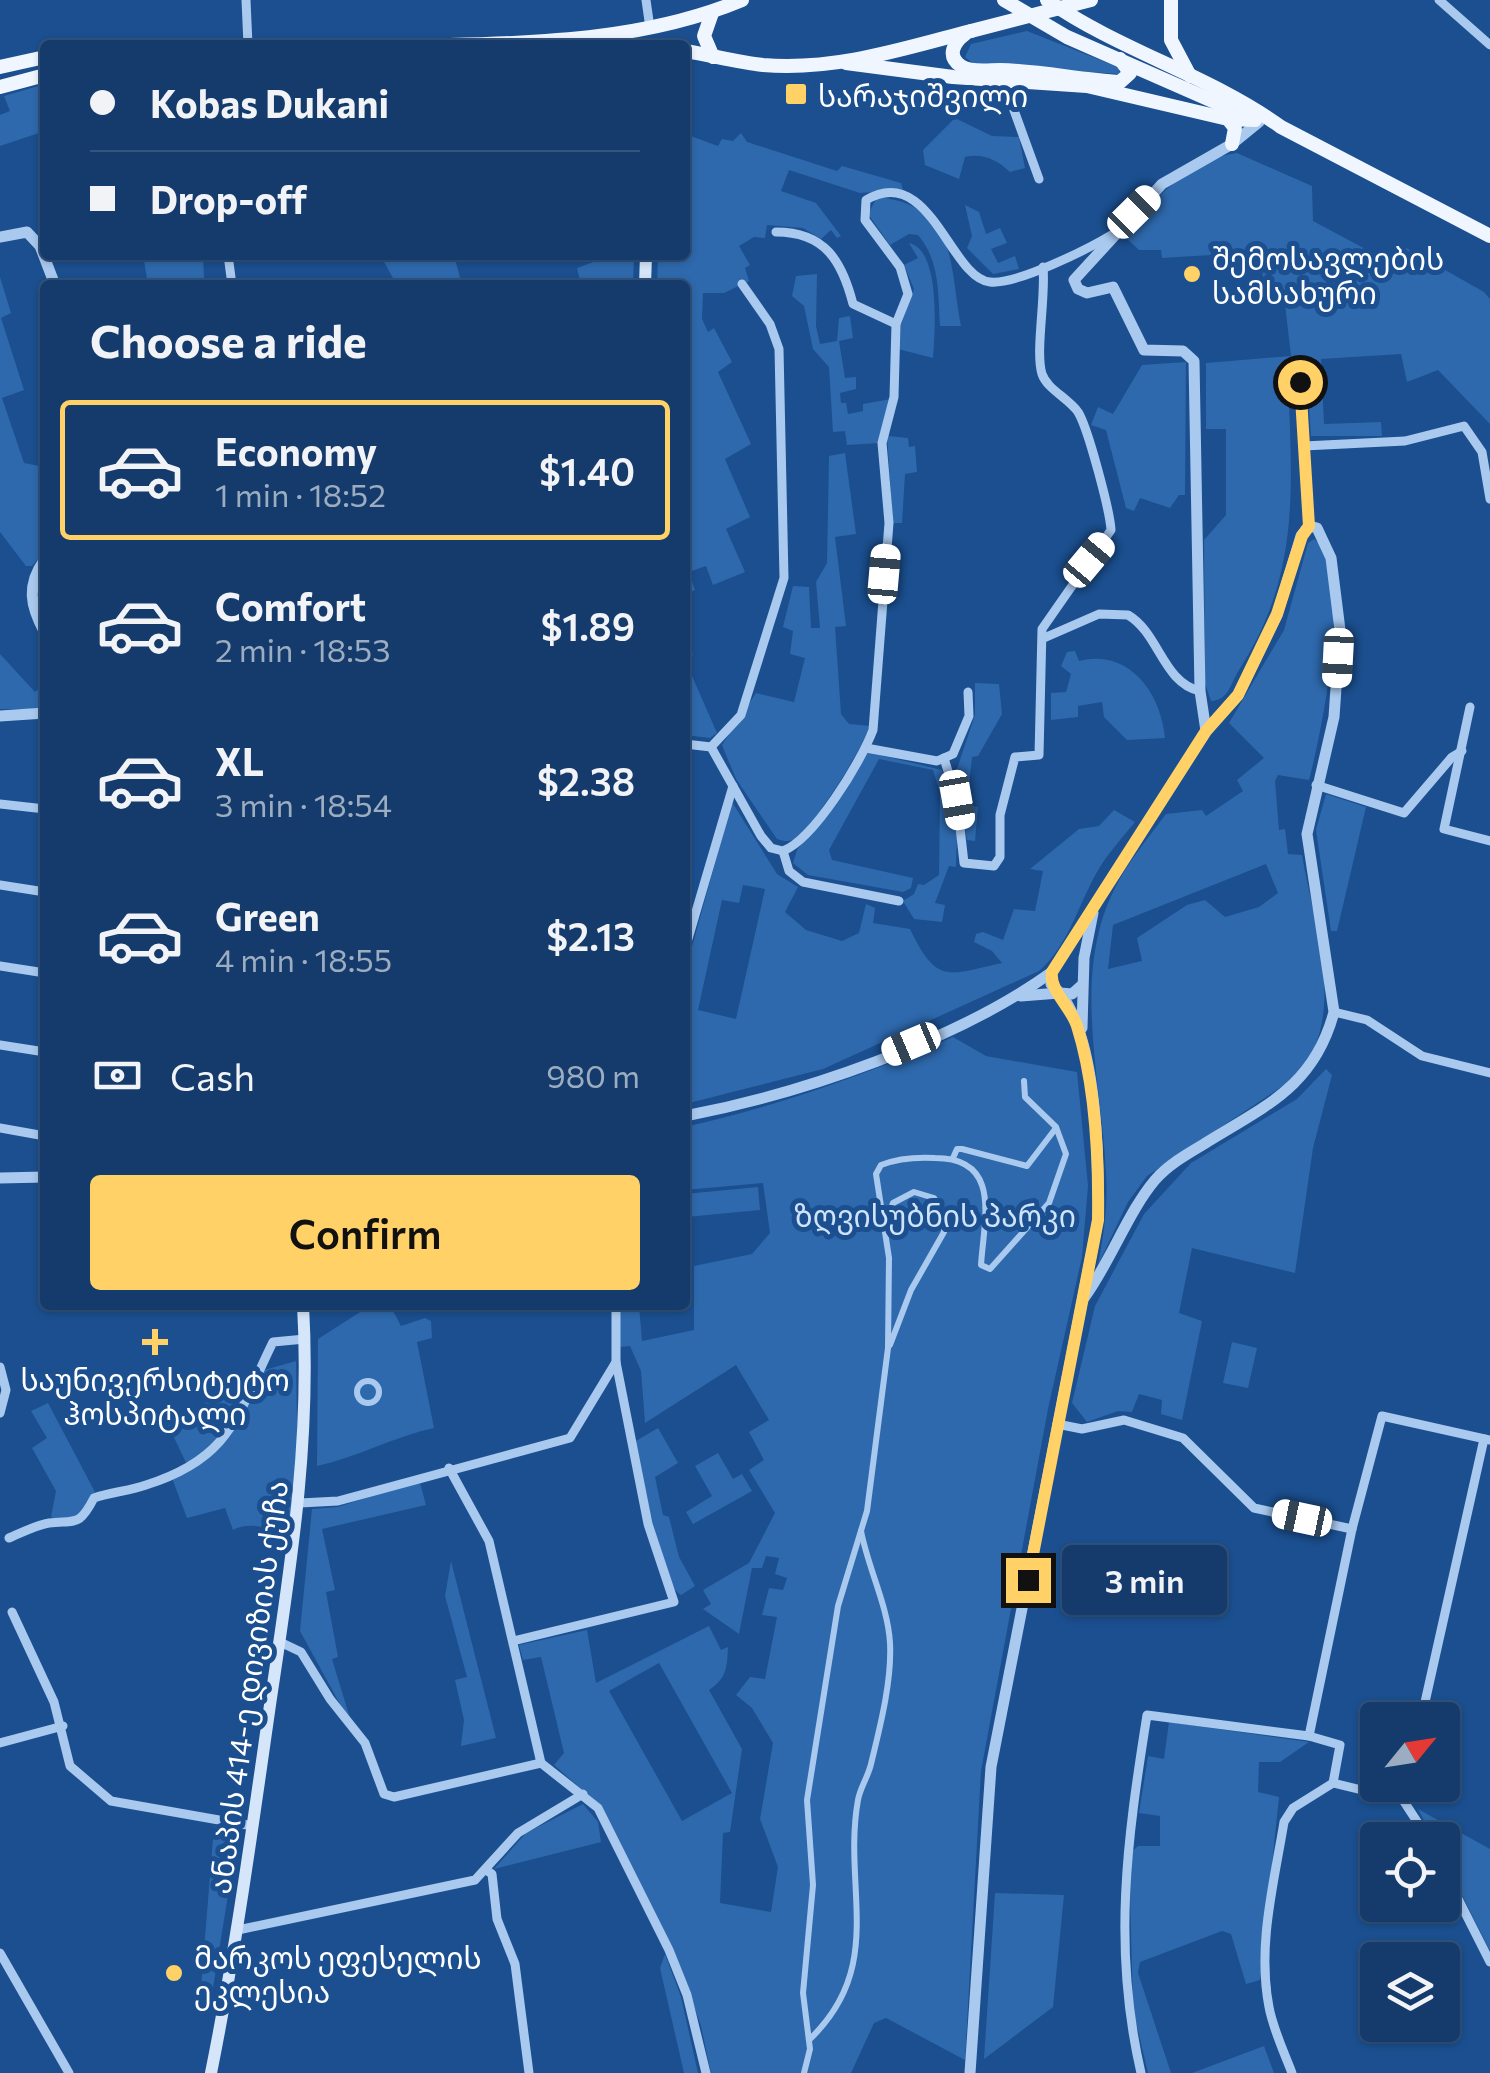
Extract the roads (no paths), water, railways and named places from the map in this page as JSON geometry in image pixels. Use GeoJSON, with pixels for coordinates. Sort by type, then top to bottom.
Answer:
{"type":"FeatureCollection","features":[{"type":"Feature","properties":{"kind":"main road"},"geometry":{"type":"LineString","coordinates":[[596,40],[713,12],[742,0]]}},
{"type":"Feature","properties":{"kind":"main road"},"geometry":{"type":"LineString","coordinates":[[1004,0],[1067,37],[1257,121]]}},
{"type":"Feature","properties":{"kind":"main road"},"geometry":{"type":"LineString","coordinates":[[1047,0],[1092,30],[1255,108],[1281,127],[1490,236]]}},
{"type":"Feature","properties":{"kind":"main road"},"geometry":{"type":"LineString","coordinates":[[846,63],[1092,0]]}},
{"type":"Feature","properties":{"kind":"main road"},"geometry":{"type":"LineString","coordinates":[[1170,0],[1171,40],[1190,77]]}},
{"type":"Feature","properties":{"kind":"main road"},"geometry":{"type":"LineString","coordinates":[[713,12],[704,36],[713,56]]}},
{"type":"Feature","properties":{"kind":"main road"},"geometry":{"type":"LineString","coordinates":[[969,32],[953,45],[952,54],[957,63],[969,69],[1048,72],[1120,82],[1130,73],[1120,58]]}},
{"type":"Feature","properties":{"kind":"main road"},"geometry":{"type":"LineString","coordinates":[[690,52],[761,64],[846,63],[1087,86],[1228,119],[1281,127]]}},
{"type":"Feature","properties":{"kind":"main road"},"geometry":{"type":"LineString","coordinates":[[0,67],[40,58]]}},
{"type":"Feature","properties":{"kind":"main road"},"geometry":{"type":"LineString","coordinates":[[0,87],[40,76]]}},
{"type":"Feature","properties":{"kind":"main road"},"geometry":{"type":"LineString","coordinates":[[1228,119],[1236,128],[1238,140]]}},
{"type":"Feature","properties":{"kind":"main road","name":"ანაპის 414-ე დივიზიას ქუჩა"},"geometry":{"type":"LineString","coordinates":[[211,2073],[238,1930],[300,1503],[307,1422],[303,1310]]}},
{"type":"Feature","properties":{"kind":"street"},"geometry":{"type":"LineString","coordinates":[[246,0],[248,40]]}},
{"type":"Feature","properties":{"kind":"street"},"geometry":{"type":"LineString","coordinates":[[646,0],[650,28]]}},
{"type":"Feature","properties":{"kind":"street"},"geometry":{"type":"LineString","coordinates":[[1439,0],[1490,45]]}},
{"type":"Feature","properties":{"kind":"street"},"geometry":{"type":"LineString","coordinates":[[1003,80],[1039,179]]}},
{"type":"Feature","properties":{"kind":"street"},"geometry":{"type":"LineString","coordinates":[[1206,731],[1200,691],[1194,361],[1183,351],[1144,350],[1112,287],[1086,293],[1078,290],[1076,274],[1168,178],[1238,140],[1257,121]]}},
{"type":"Feature","properties":{"kind":"street"},"geometry":{"type":"LineString","coordinates":[[782,851],[806,834],[866,748],[878,708],[889,524],[882,443],[894,397],[896,324],[906,304],[907,281],[865,220],[864,204],[870,197],[900,196],[925,209],[962,261],[976,276],[990,282],[1042,266],[1114,233]]}},
{"type":"Feature","properties":{"kind":"street"},"geometry":{"type":"LineString","coordinates":[[0,237],[28,232],[40,246]]}},
{"type":"Feature","properties":{"kind":"street"},"geometry":{"type":"LineString","coordinates":[[776,232],[803,235],[820,244],[842,266],[853,304],[896,324]]}},
{"type":"Feature","properties":{"kind":"street"},"geometry":{"type":"LineString","coordinates":[[944,758],[957,800],[964,862],[994,866],[1000,858],[1000,816],[1015,757],[1040,755],[1043,715],[1038,657],[1044,638],[1042,629],[1111,530],[1085,426],[1068,400],[1044,380],[1040,369],[1046,308],[1042,266]]}},
{"type":"Feature","properties":{"kind":"street"},"geometry":{"type":"LineString","coordinates":[[690,745],[711,747],[732,728],[753,688],[787,552],[778,349],[770,324],[742,284]]}},
{"type":"Feature","properties":{"kind":"street"},"geometry":{"type":"LineString","coordinates":[[1082,1043],[1051,984],[1054,969],[1206,731],[1238,695],[1256,663],[1309,526],[1300,382]]}},
{"type":"Feature","properties":{"kind":"street"},"geometry":{"type":"LineString","coordinates":[[1304,446],[1405,441],[1464,426],[1482,452],[1490,498]]}},
{"type":"Feature","properties":{"kind":"street"},"geometry":{"type":"LineString","coordinates":[[1084,1298],[1110,1262],[1155,1180],[1182,1157],[1294,1086],[1319,1056],[1334,1012],[1308,834],[1334,717],[1340,630],[1332,558],[1323,536],[1309,526]]}},
{"type":"Feature","properties":{"kind":"street"},"geometry":{"type":"LineString","coordinates":[[40,566],[31,598],[40,621]]}},
{"type":"Feature","properties":{"kind":"street"},"geometry":{"type":"LineString","coordinates":[[1044,638],[1099,614],[1128,615],[1146,631],[1179,682],[1200,691]]}},
{"type":"Feature","properties":{"kind":"street"},"geometry":{"type":"LineString","coordinates":[[866,748],[927,760],[944,758],[962,741],[970,716],[968,692]]}},
{"type":"Feature","properties":{"kind":"street"},"geometry":{"type":"LineString","coordinates":[[1470,707],[1444,830],[1490,841]]}},
{"type":"Feature","properties":{"kind":"street"},"geometry":{"type":"LineString","coordinates":[[0,716],[40,713]]}},
{"type":"Feature","properties":{"kind":"street"},"geometry":{"type":"LineString","coordinates":[[711,747],[760,836],[772,848],[782,851]]}},
{"type":"Feature","properties":{"kind":"street"},"geometry":{"type":"LineString","coordinates":[[1316,785],[1404,813],[1462,751]]}},
{"type":"Feature","properties":{"kind":"street"},"geometry":{"type":"LineString","coordinates":[[690,932],[733,786]]}},
{"type":"Feature","properties":{"kind":"street"},"geometry":{"type":"LineString","coordinates":[[0,804],[40,808]]}},
{"type":"Feature","properties":{"kind":"street"},"geometry":{"type":"LineString","coordinates":[[782,851],[789,871],[802,882],[899,901]]}},
{"type":"Feature","properties":{"kind":"street"},"geometry":{"type":"LineString","coordinates":[[0,885],[40,891]]}},
{"type":"Feature","properties":{"kind":"street"},"geometry":{"type":"LineString","coordinates":[[970,2073],[991,1767],[1098,1220],[1099,1173],[1082,1043],[1082,980],[1096,902]]}},
{"type":"Feature","properties":{"kind":"street"},"geometry":{"type":"LineString","coordinates":[[690,1115],[798,1090],[848,1072],[1012,998],[1054,969],[1072,963],[1082,980]]}},
{"type":"Feature","properties":{"kind":"street"},"geometry":{"type":"LineString","coordinates":[[0,966],[40,972]]}},
{"type":"Feature","properties":{"kind":"street"},"geometry":{"type":"LineString","coordinates":[[1012,998],[1072,994],[1082,980]]}},
{"type":"Feature","properties":{"kind":"street"},"geometry":{"type":"LineString","coordinates":[[1334,1012],[1367,1020],[1422,1056],[1490,1073]]}},
{"type":"Feature","properties":{"kind":"street"},"geometry":{"type":"LineString","coordinates":[[0,1045],[40,1051]]}},
{"type":"Feature","properties":{"kind":"street"},"geometry":{"type":"LineString","coordinates":[[804,2073],[809,2040],[803,1993],[814,1885],[807,1800],[838,1606],[861,1530],[888,1348],[886,1222],[876,1185],[877,1169],[894,1160],[953,1158],[967,1163],[982,1180],[981,1266],[986,1270],[997,1264],[1012,1239],[1054,1194],[1066,1149],[1056,1127],[1025,1097],[1024,1081]]}},
{"type":"Feature","properties":{"kind":"street"},"geometry":{"type":"LineString","coordinates":[[953,1158],[957,1149],[962,1149],[1027,1166],[1037,1159],[1056,1127]]}},
{"type":"Feature","properties":{"kind":"street"},"geometry":{"type":"LineString","coordinates":[[0,1128],[40,1135]]}},
{"type":"Feature","properties":{"kind":"street"},"geometry":{"type":"LineString","coordinates":[[0,1178],[40,1176]]}},
{"type":"Feature","properties":{"kind":"street"},"geometry":{"type":"LineString","coordinates":[[886,1222],[894,1203],[914,1192],[934,1198],[945,1219],[942,1237],[911,1290],[888,1348]]}},
{"type":"Feature","properties":{"kind":"street"},"geometry":{"type":"LineString","coordinates":[[513,1641],[674,1602],[659,1567],[637,1476],[616,1362],[616,1310]]}},
{"type":"Feature","properties":{"kind":"street"},"geometry":{"type":"LineString","coordinates":[[9,1538],[50,1523],[66,1526],[84,1517],[94,1498],[142,1487],[207,1458],[226,1440],[272,1342],[305,1339]]}},
{"type":"Feature","properties":{"kind":"street"},"geometry":{"type":"LineString","coordinates":[[300,1503],[338,1501],[570,1438],[616,1362]]}},
{"type":"Feature","properties":{"kind":"street"},"geometry":{"type":"LineString","coordinates":[[0,1367],[6,1390],[0,1413]]}},
{"type":"Feature","properties":{"kind":"street"},"geometry":{"type":"LineString","coordinates":[[1309,1736],[1352,1529],[1382,1416],[1456,1429],[1487,1439],[1425,1702]]}},
{"type":"Feature","properties":{"kind":"street"},"geometry":{"type":"LineString","coordinates":[[1057,1424],[1082,1428],[1124,1420],[1184,1438],[1254,1508],[1352,1529]]}},
{"type":"Feature","properties":{"kind":"street"},"geometry":{"type":"LineString","coordinates":[[449,1468],[468,1498],[474,1519],[486,1532],[542,1763],[598,1808],[670,1950],[687,1995],[706,2073]]}},
{"type":"Feature","properties":{"kind":"street"},"geometry":{"type":"LineString","coordinates":[[809,2040],[850,1975],[860,1935],[854,1828],[887,1678],[889,1633],[861,1530]]}},
{"type":"Feature","properties":{"kind":"street"},"geometry":{"type":"LineString","coordinates":[[12,1612],[63,1726],[70,1766],[111,1801],[253,1826]]}},
{"type":"Feature","properties":{"kind":"street"},"geometry":{"type":"LineString","coordinates":[[280,1642],[301,1652],[330,1700],[364,1743],[384,1794],[394,1797],[542,1763]]}},
{"type":"Feature","properties":{"kind":"street"},"geometry":{"type":"LineString","coordinates":[[1141,2073],[1128,2018],[1124,1855],[1147,1715],[1309,1736],[1340,1745],[1333,1783]]}},
{"type":"Feature","properties":{"kind":"street"},"geometry":{"type":"LineString","coordinates":[[0,1744],[63,1726]]}},
{"type":"Feature","properties":{"kind":"street"},"geometry":{"type":"LineString","coordinates":[[1292,2073],[1270,2012],[1264,1982],[1266,1929],[1284,1822],[1293,1808],[1333,1783],[1360,1790]]}},
{"type":"Feature","properties":{"kind":"street"},"geometry":{"type":"LineString","coordinates":[[238,1930],[475,1880],[518,1833],[582,1794]]}},
{"type":"Feature","properties":{"kind":"street"},"geometry":{"type":"LineString","coordinates":[[486,1870],[492,1874],[497,1919],[515,1964],[529,2073]]}},
{"type":"Feature","properties":{"kind":"street"},"geometry":{"type":"LineString","coordinates":[[1460,1903],[1490,1962]]}},
{"type":"Feature","properties":{"kind":"street"},"geometry":{"type":"LineString","coordinates":[[0,1954],[69,2073]]}},
{"type":"Feature","properties":{"kind":"place","name":"სარაჯიშვილი"},"geometry":{"type":"Point","coordinates":[796,94]}},
{"type":"Feature","properties":{"kind":"place","name":"შემოსავლების სამსახური"},"geometry":{"type":"Point","coordinates":[1192,274]}},
{"type":"Feature","properties":{"kind":"place","name":"საუნივერსიტეტო ჰოსპიტალი"},"geometry":{"type":"Point","coordinates":[155,1342]}},
{"type":"Feature","properties":{"kind":"place","name":"მარკოს ეფესელის ეკლესია"},"geometry":{"type":"Point","coordinates":[174,1973]}},
{"type":"Feature","properties":{"kind":"park label","name":"ზღვისუბნის პარკი"},"geometry":{"type":"Point","coordinates":[935,1214]}}]}
